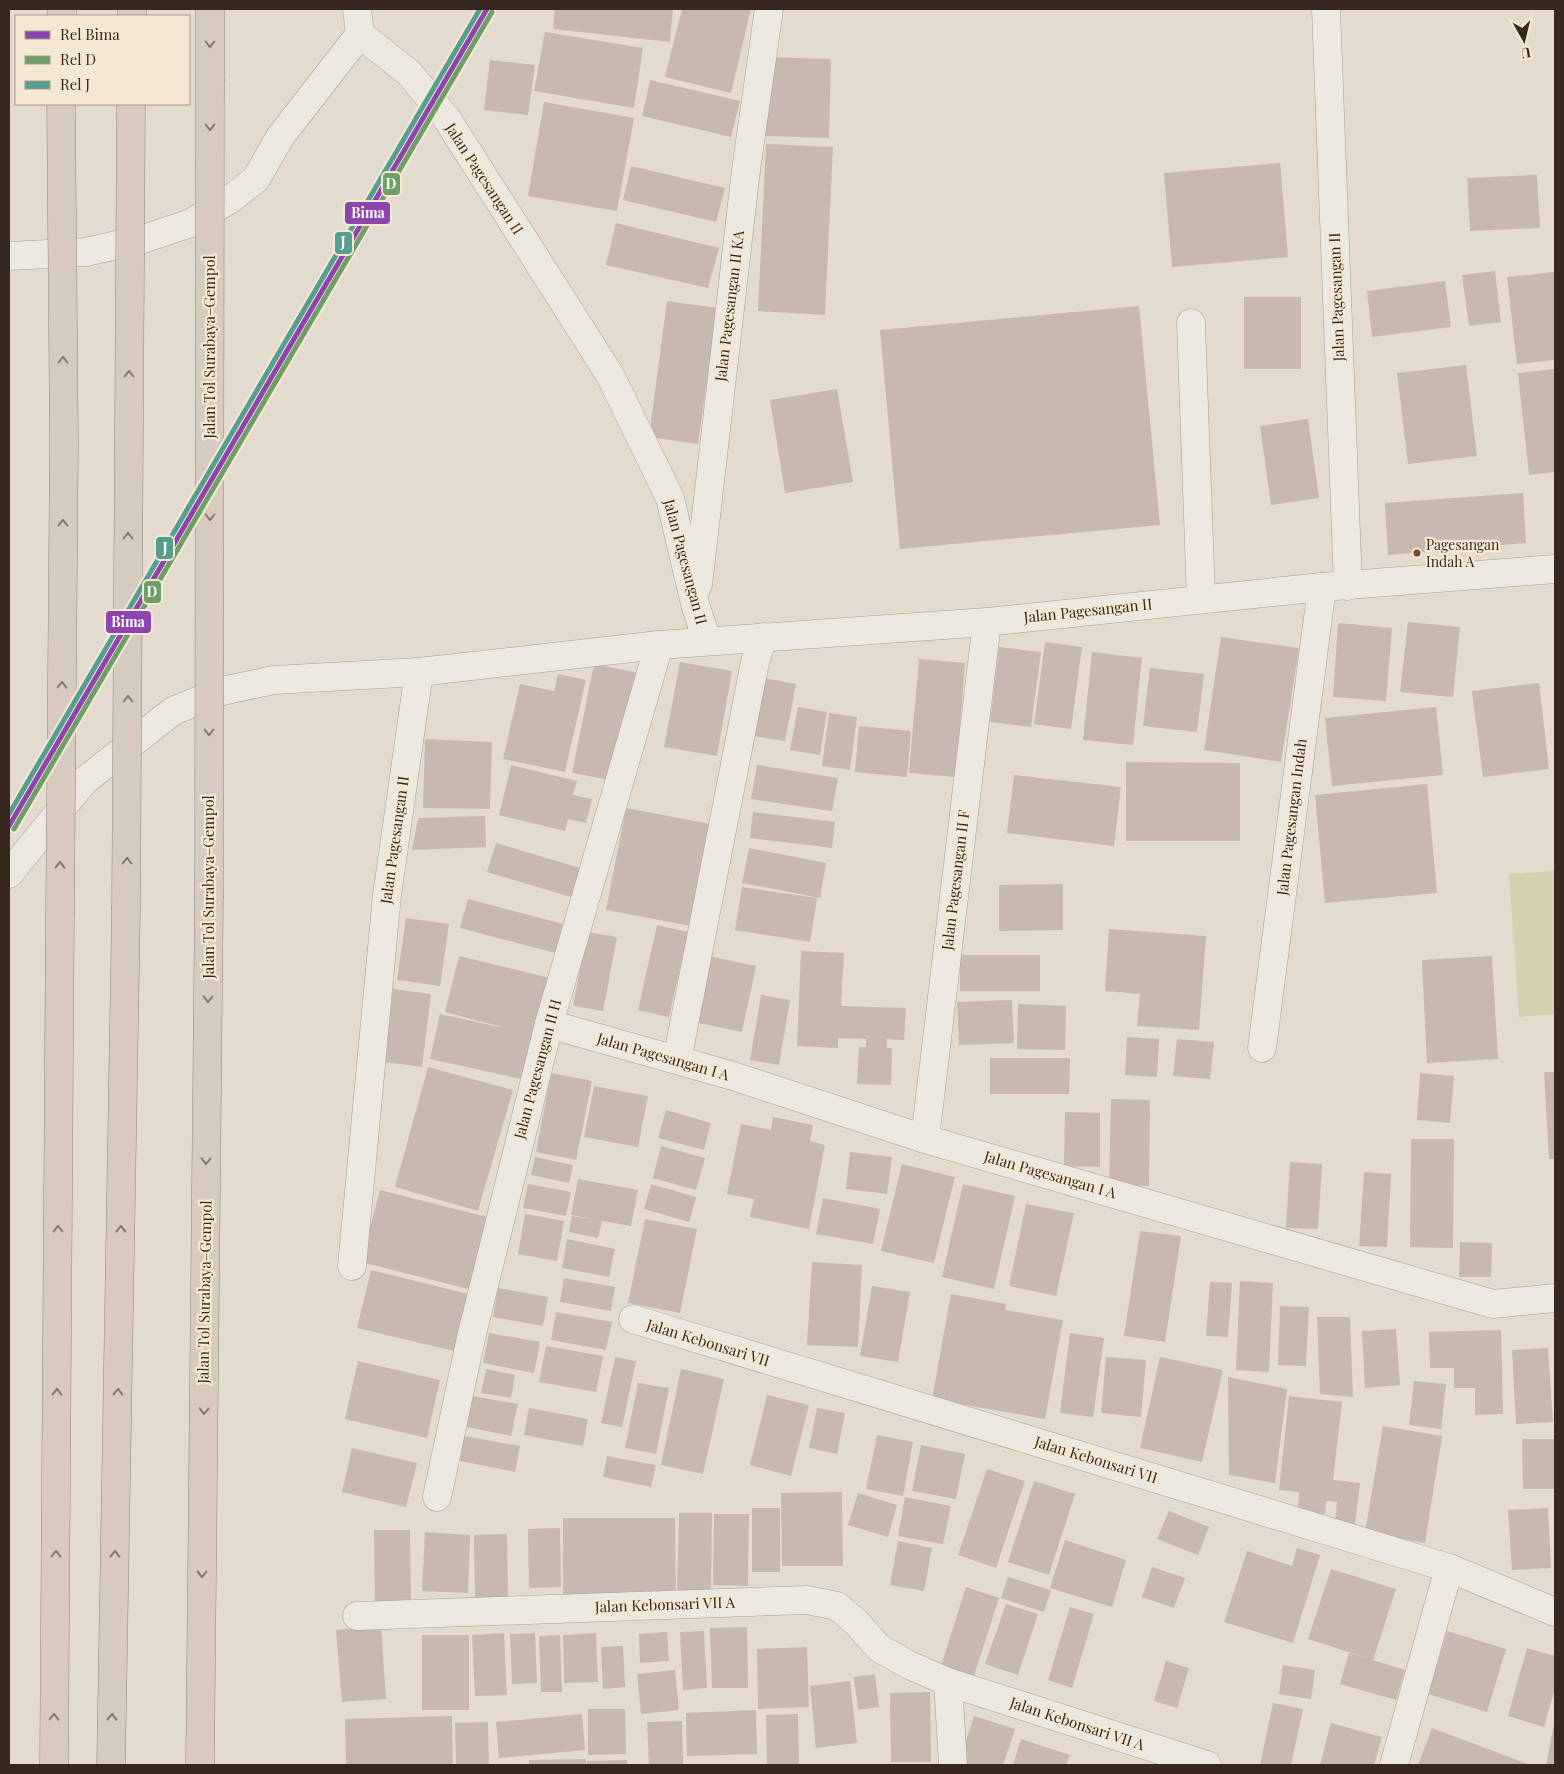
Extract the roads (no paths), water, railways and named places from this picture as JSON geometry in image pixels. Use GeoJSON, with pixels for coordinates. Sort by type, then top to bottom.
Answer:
{"type":"FeatureCollection","features":[{"type":"Feature","properties":{"kind":"highway","name":"Jalan Tol Surabaya–Gempol"},"geometry":{"type":"LineString","coordinates":[[200,1765],[209,898],[210,9]]}},
{"type":"Feature","properties":{"kind":"highway"},"geometry":{"type":"LineString","coordinates":[[54,1765],[64,443],[61,105]]}},
{"type":"Feature","properties":{"kind":"highway"},"geometry":{"type":"LineString","coordinates":[[111,1765],[126,910],[131,105]]}},
{"type":"Feature","properties":{"kind":"street","name":"Jalan Pagesangan II KA"},"geometry":{"type":"LineString","coordinates":[[696,604],[746,170],[769,9]]}},
{"type":"Feature","properties":{"kind":"street","name":"Jalan Pagesangan II"},"geometry":{"type":"LineString","coordinates":[[1326,9],[1335,586]]}},
{"type":"Feature","properties":{"kind":"street","name":"Jalan Pagesangan II"},"geometry":{"type":"LineString","coordinates":[[9,256],[86,252],[143,239],[191,222],[232,198],[256,179],[280,137],[359,21],[410,73],[447,119],[610,375],[670,498],[707,641]]}},
{"type":"Feature","properties":{"kind":"street"},"geometry":{"type":"LineString","coordinates":[[1191,323],[1201,599]]}},
{"type":"Feature","properties":{"kind":"street","name":"Jalan Pagesangan II"},"geometry":{"type":"LineString","coordinates":[[352,1266],[387,895],[419,672],[659,645],[987,622],[1335,586],[1555,569]]}},
{"type":"Feature","properties":{"kind":"street","name":"Jalan Pagesangan Indah"},"geometry":{"type":"LineString","coordinates":[[1262,1048],[1335,586]]}},
{"type":"Feature","properties":{"kind":"street","name":"Jalan Pagesangan II F"},"geometry":{"type":"LineString","coordinates":[[925,1139],[987,622]]}},
{"type":"Feature","properties":{"kind":"street"},"geometry":{"type":"LineString","coordinates":[[676,1060],[756,662],[763,638]]}},
{"type":"Feature","properties":{"kind":"street","name":"Jalan Pagesangan II H"},"geometry":{"type":"LineString","coordinates":[[437,1497],[471,1338],[548,1024],[659,645]]}},
{"type":"Feature","properties":{"kind":"street"},"geometry":{"type":"LineString","coordinates":[[9,874],[84,781],[173,711],[222,691],[274,680],[419,672]]}},
{"type":"Feature","properties":{"kind":"street","name":"Jalan Pagesangan I A"},"geometry":{"type":"LineString","coordinates":[[548,1024],[733,1076],[925,1139],[1493,1304],[1555,1298]]}},
{"type":"Feature","properties":{"kind":"street","name":"Jalan Kebonsari VII"},"geometry":{"type":"LineString","coordinates":[[632,1320],[1449,1568],[1555,1612]]}},
{"type":"Feature","properties":{"kind":"street"},"geometry":{"type":"LineString","coordinates":[[1394,1765],[1449,1568]]}},
{"type":"Feature","properties":{"kind":"street","name":"Jalan Kebonsari VII A"},"geometry":{"type":"LineString","coordinates":[[356,1616],[807,1600],[837,1606],[857,1623],[879,1648],[909,1665],[948,1682],[1207,1765]]}},
{"type":"Feature","properties":{"kind":"street"},"geometry":{"type":"LineString","coordinates":[[948,1682],[953,1765]]}},
{"type":"Feature","properties":{"kind":"rail line","name":"J"},"geometry":{"type":"LineString","coordinates":[[9,814],[480,9]]}},
{"type":"Feature","properties":{"kind":"rail line","name":"Bima"},"geometry":{"type":"LineString","coordinates":[[9,826],[487,9]]}},
{"type":"Feature","properties":{"kind":"rail line","name":"D"},"geometry":{"type":"LineString","coordinates":[[14,829],[492,12]]}},
{"type":"Feature","properties":{"kind":"place","name":"Pagesangan Indah A"},"geometry":{"type":"Point","coordinates":[1417,553]}}]}
